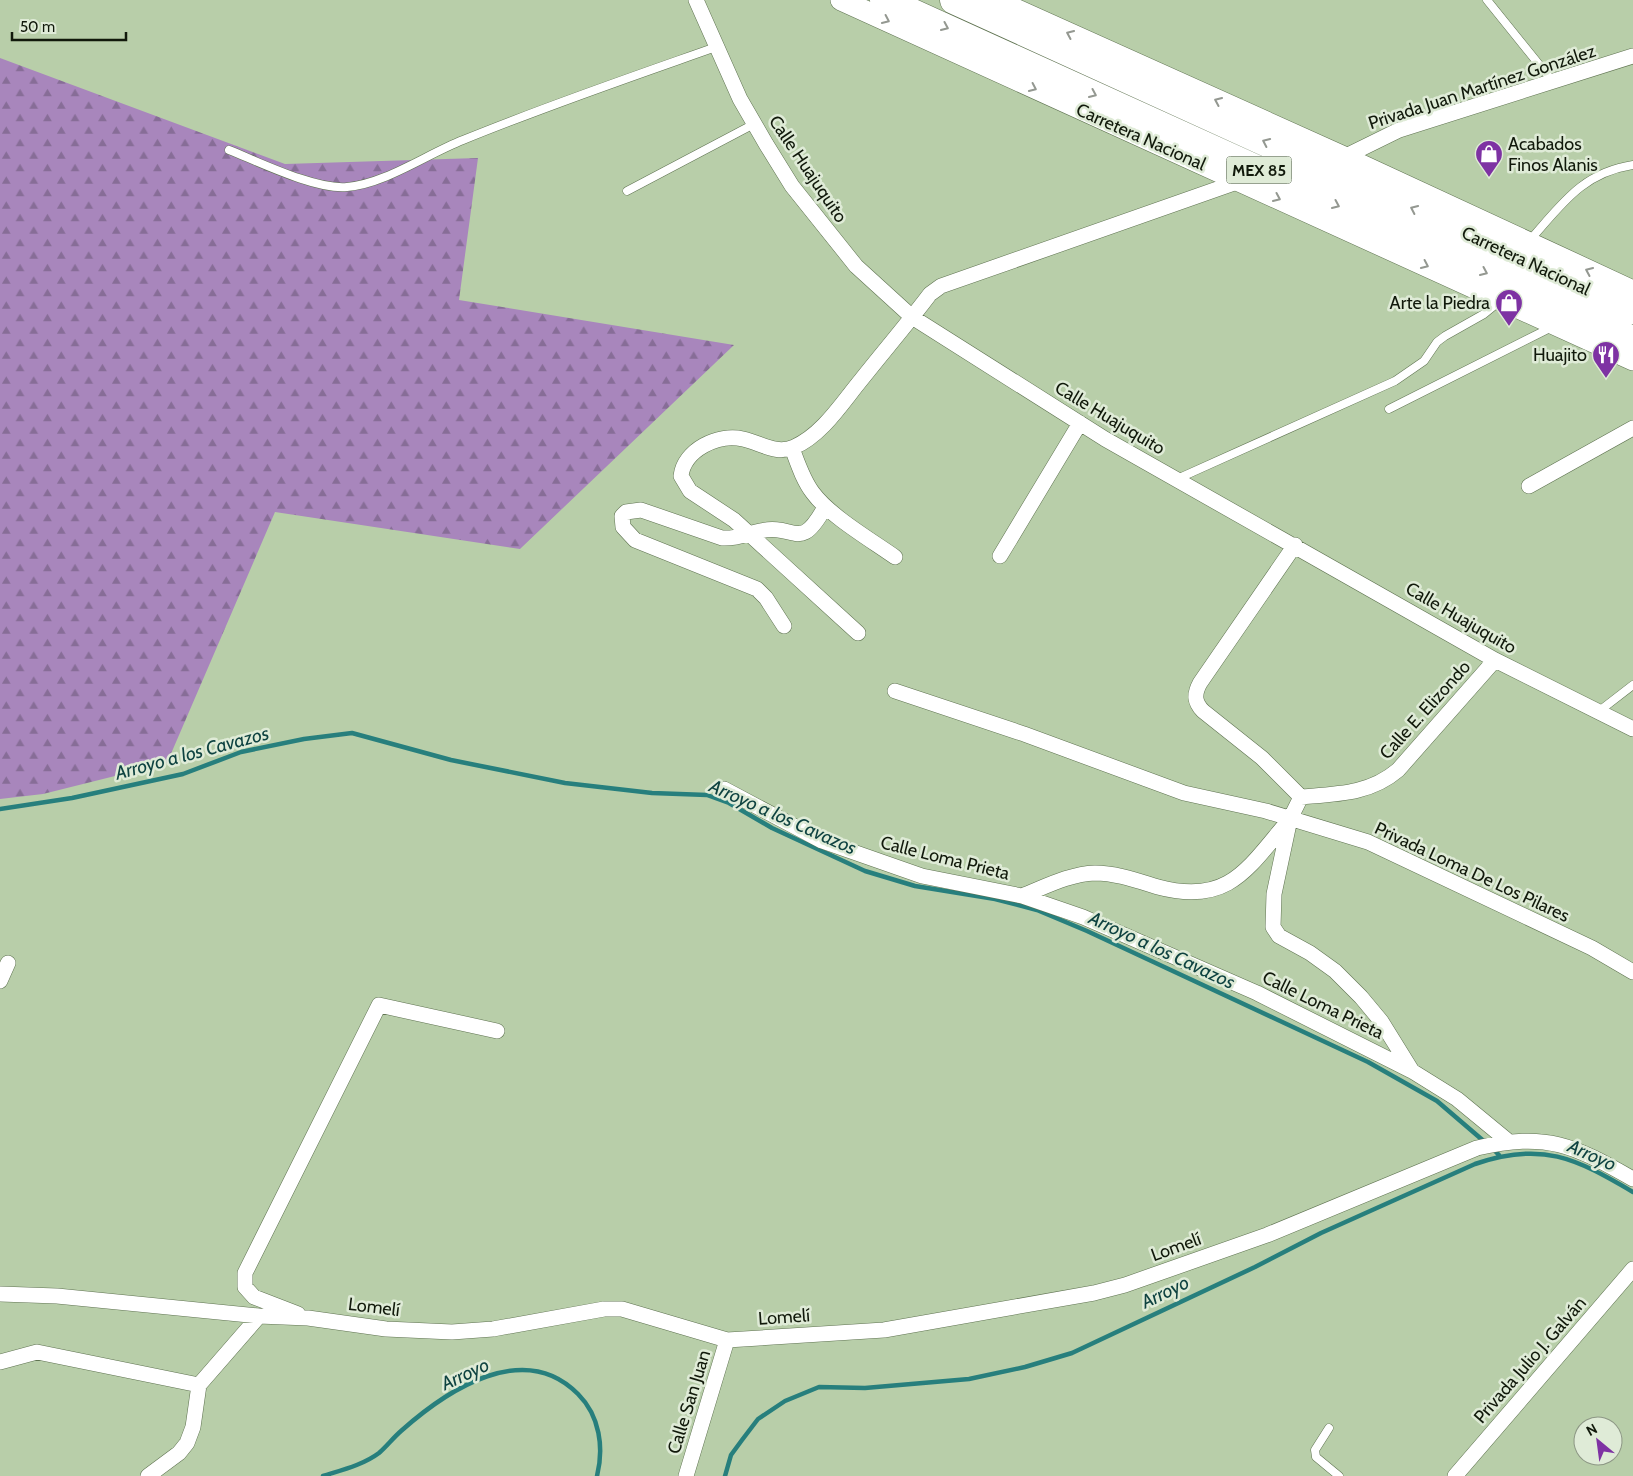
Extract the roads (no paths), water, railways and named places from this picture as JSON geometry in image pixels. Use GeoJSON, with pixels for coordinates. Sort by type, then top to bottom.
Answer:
{"type":"FeatureCollection","features":[{"type":"Feature","properties":{"kind":"highway","name":"Carretera Nacional"},"geometry":{"type":"LineString","coordinates":[[884,0],[1633,340]]}},
{"type":"Feature","properties":{"kind":"highway","name":"Carretera Nacional"},"geometry":{"type":"LineString","coordinates":[[954,0],[1633,310]]}},
{"type":"Feature","properties":{"kind":"main road","name":"Carretera Nacional"},"geometry":{"type":"LineString","coordinates":[[842,0],[1633,360]]}},
{"type":"Feature","properties":{"kind":"main road","name":"Carretera Nacional"},"geometry":{"type":"LineString","coordinates":[[995,0],[1344,156],[1527,244],[1633,291]]}},
{"type":"Feature","properties":{"kind":"street","name":"Calle Huajuquito"},"geometry":{"type":"LineString","coordinates":[[696,0],[716,47],[754,124],[792,186],[843,251],[884,294],[912,316],[1080,423],[1177,479],[1495,660],[1633,729]]}},
{"type":"Feature","properties":{"kind":"street","name":"Privada Juan Martínez González"},"geometry":{"type":"LineString","coordinates":[[1344,156],[1406,128],[1554,83],[1633,56]]}},
{"type":"Feature","properties":{"kind":"street"},"geometry":{"type":"LineString","coordinates":[[858,633],[716,507],[690,491],[681,476],[682,468],[688,458],[699,448],[730,438],[742,439],[782,451],[805,441],[828,419],[930,294],[941,286],[1240,181]]}},
{"type":"Feature","properties":{"kind":"street"},"geometry":{"type":"LineString","coordinates":[[1000,556],[1080,423]]}},
{"type":"Feature","properties":{"kind":"street"},"geometry":{"type":"LineString","coordinates":[[1529,486],[1633,428]]}},
{"type":"Feature","properties":{"kind":"street"},"geometry":{"type":"LineString","coordinates":[[792,448],[803,478],[813,494],[826,507],[895,557]]}},
{"type":"Feature","properties":{"kind":"street"},"geometry":{"type":"LineString","coordinates":[[784,626],[766,598],[757,589],[635,540],[623,528],[622,516],[626,512],[642,510],[722,538],[749,536],[760,531],[795,534],[806,532],[814,527],[826,507]]}},
{"type":"Feature","properties":{"kind":"street"},"geometry":{"type":"LineString","coordinates":[[1295,545],[1200,683],[1195,695],[1196,701],[1203,711],[1262,758],[1301,797],[1290,819],[1274,894],[1273,927],[1279,936],[1310,953],[1335,971],[1362,997],[1381,1021],[1412,1071]]}},
{"type":"Feature","properties":{"kind":"street","name":"Calle E. Elizondo"},"geometry":{"type":"LineString","coordinates":[[1301,797],[1367,789],[1388,778],[1398,770],[1495,660]]}},
{"type":"Feature","properties":{"kind":"street","name":"Privada Loma De Los Pilares"},"geometry":{"type":"LineString","coordinates":[[895,691],[1024,734],[1184,792],[1290,819],[1368,842],[1592,948],[1633,972]]}},
{"type":"Feature","properties":{"kind":"street","name":"Calle Loma Prieta"},"geometry":{"type":"LineString","coordinates":[[724,789],[822,841],[922,876],[1022,896],[1083,917],[1258,993],[1412,1071],[1457,1099],[1508,1141]]}},
{"type":"Feature","properties":{"kind":"street","name":"Calle Loma Prieta"},"geometry":{"type":"LineString","coordinates":[[1022,896],[1064,880],[1094,873],[1114,875],[1180,893],[1198,893],[1213,890],[1244,872],[1290,819]]}},
{"type":"Feature","properties":{"kind":"street"},"geometry":{"type":"LineString","coordinates":[[0,981],[8,963]]}},
{"type":"Feature","properties":{"kind":"street"},"geometry":{"type":"LineString","coordinates":[[308,1318],[254,1296],[245,1286],[245,1273],[379,1005],[497,1031]]}},
{"type":"Feature","properties":{"kind":"street","name":"Lomelí"},"geometry":{"type":"LineString","coordinates":[[0,1294],[57,1296],[259,1316],[308,1318],[386,1328],[452,1332],[493,1329],[586,1311],[622,1309],[728,1340],[884,1330],[1094,1293],[1125,1285],[1267,1234],[1478,1148],[1508,1141],[1548,1141],[1594,1157],[1633,1179]]}},
{"type":"Feature","properties":{"kind":"street","name":"Privada Julio J. Galván"},"geometry":{"type":"LineString","coordinates":[[1455,1476],[1633,1270]]}},
{"type":"Feature","properties":{"kind":"street"},"geometry":{"type":"LineString","coordinates":[[148,1476],[179,1453],[187,1443],[193,1427],[200,1385],[259,1316]]}},
{"type":"Feature","properties":{"kind":"street","name":"Calle San Juan"},"geometry":{"type":"LineString","coordinates":[[686,1476],[728,1340]]}},
{"type":"Feature","properties":{"kind":"street"},"geometry":{"type":"LineString","coordinates":[[0,1362],[37,1352],[68,1356],[200,1385]]}},
{"type":"Feature","properties":{"kind":"lane"},"geometry":{"type":"LineString","coordinates":[[1487,0],[1554,83]]}},
{"type":"Feature","properties":{"kind":"lane"},"geometry":{"type":"LineString","coordinates":[[228,150],[318,184],[346,187],[359,185],[377,180],[452,144],[514,120],[716,47]]}},
{"type":"Feature","properties":{"kind":"lane"},"geometry":{"type":"LineString","coordinates":[[627,191],[754,124]]}},
{"type":"Feature","properties":{"kind":"lane"},"geometry":{"type":"LineString","coordinates":[[1527,244],[1569,195],[1588,180],[1613,168],[1633,165]]}},
{"type":"Feature","properties":{"kind":"lane"},"geometry":{"type":"LineString","coordinates":[[1177,479],[1395,381],[1424,361],[1437,342],[1484,314],[1501,300]]}},
{"type":"Feature","properties":{"kind":"lane"},"geometry":{"type":"LineString","coordinates":[[1389,409],[1556,325]]}},
{"type":"Feature","properties":{"kind":"lane"},"geometry":{"type":"LineString","coordinates":[[1598,712],[1633,685]]}},
{"type":"Feature","properties":{"kind":"lane"},"geometry":{"type":"LineString","coordinates":[[1329,1428],[1315,1450],[1316,1456],[1339,1476]]}},
{"type":"Feature","properties":{"kind":"waterway","name":"Arroyo a los Cavazos"},"geometry":{"type":"LineString","coordinates":[[0,809],[72,798],[183,774],[241,752],[304,739],[352,733],[451,760],[565,783],[652,793],[707,795],[729,803],[772,828],[865,871],[915,886],[995,899],[1037,910],[1087,931],[1368,1062],[1437,1101],[1486,1143]]}},
{"type":"Feature","properties":{"kind":"waterway","name":"Arroyo a los Cavazos"},"geometry":{"type":"LineString","coordinates":[[1492,1148],[1499,1155]]}},
{"type":"Feature","properties":{"kind":"waterway","name":"Arroyo"},"geometry":{"type":"LineString","coordinates":[[725,1476],[731,1455],[758,1419],[785,1401],[819,1387],[865,1388],[969,1379],[1025,1367],[1072,1353],[1255,1267],[1321,1233],[1475,1164],[1499,1157],[1520,1154],[1539,1154],[1557,1157],[1593,1170],[1633,1192]]}},
{"type":"Feature","properties":{"kind":"waterway","name":"Arroyo"},"geometry":{"type":"LineString","coordinates":[[323,1476],[352,1467],[373,1457],[420,1415],[440,1400],[463,1387],[486,1376],[510,1371],[534,1371],[557,1378],[578,1394],[596,1422],[600,1444],[597,1476]]}},
{"type":"Feature","properties":{"kind":"place","name":"Acabados Finos Alanis"},"geometry":{"type":"Point","coordinates":[1489,178]}},
{"type":"Feature","properties":{"kind":"place","name":"Arte la Piedra"},"geometry":{"type":"Point","coordinates":[1509,327]}},
{"type":"Feature","properties":{"kind":"place","name":"Huajito"},"geometry":{"type":"Point","coordinates":[1606,379]}}]}
